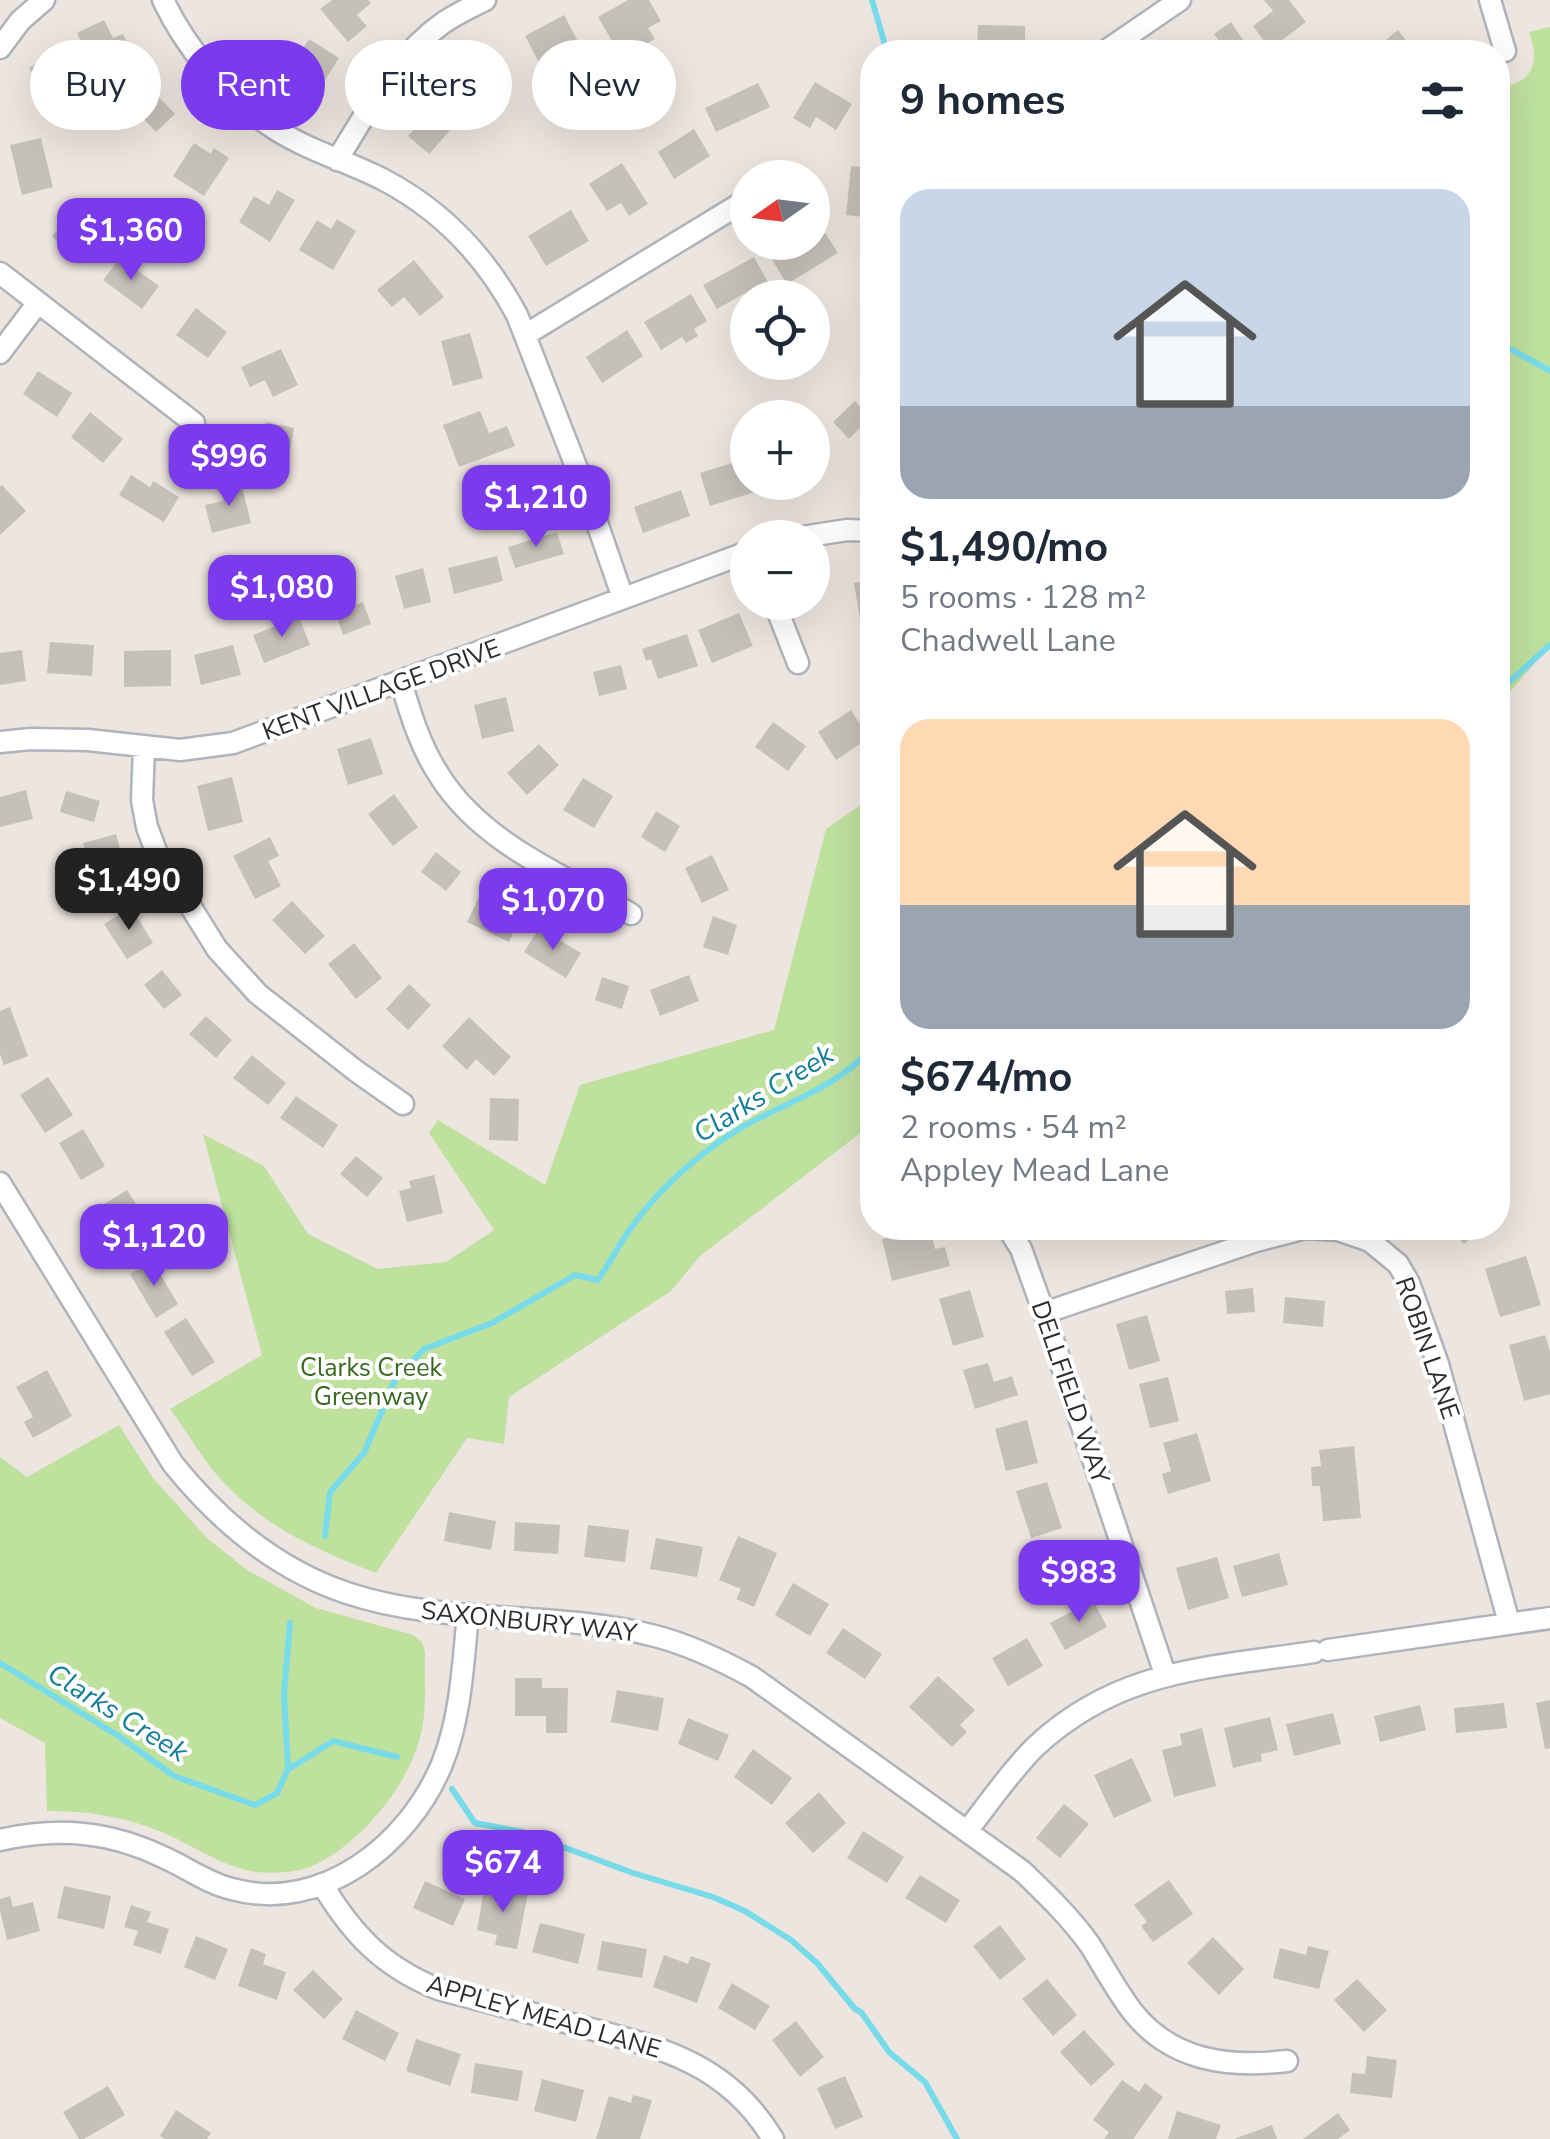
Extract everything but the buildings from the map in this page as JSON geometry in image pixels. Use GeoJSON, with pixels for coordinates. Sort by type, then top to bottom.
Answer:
{"type":"FeatureCollection","features":[{"type":"Feature","properties":{"kind":"street"},"geometry":{"type":"LineString","coordinates":[[0,48],[44,0]]}},
{"type":"Feature","properties":{"kind":"street"},"geometry":{"type":"LineString","coordinates":[[163,0],[196,54],[238,100],[267,124],[300,144],[383,180],[416,199],[454,228],[489,268],[518,314],[623,598]]}},
{"type":"Feature","properties":{"kind":"street"},"geometry":{"type":"LineString","coordinates":[[337,160],[404,59],[444,22],[484,0]]}},
{"type":"Feature","properties":{"kind":"street"},"geometry":{"type":"LineString","coordinates":[[1122,40],[1180,0]]}},
{"type":"Feature","properties":{"kind":"street"},"geometry":{"type":"LineString","coordinates":[[1490,0],[1501,40]]}},
{"type":"Feature","properties":{"kind":"street"},"geometry":{"type":"LineString","coordinates":[[525,335],[730,210]]}},
{"type":"Feature","properties":{"kind":"street"},"geometry":{"type":"LineString","coordinates":[[0,272],[194,424]]}},
{"type":"Feature","properties":{"kind":"street"},"geometry":{"type":"LineString","coordinates":[[0,353],[38,304]]}},
{"type":"Feature","properties":{"kind":"street"},"geometry":{"type":"LineString","coordinates":[[830,533],[860,531]]}},
{"type":"Feature","properties":{"kind":"street","name":"KENT VILLAGE DRIVE"},"geometry":{"type":"LineString","coordinates":[[0,742],[30,738],[88,740],[180,750],[234,743],[730,559]]}},
{"type":"Feature","properties":{"kind":"street"},"geometry":{"type":"LineString","coordinates":[[781,620],[798,663]]}},
{"type":"Feature","properties":{"kind":"street"},"geometry":{"type":"LineString","coordinates":[[400,682],[423,747],[461,805],[519,851],[631,914]]}},
{"type":"Feature","properties":{"kind":"street"},"geometry":{"type":"LineString","coordinates":[[144,747],[142,800],[146,827],[156,851],[218,949],[258,994],[403,1104]]}},
{"type":"Feature","properties":{"kind":"street","name":"SAXONBURY WAY"},"geometry":{"type":"LineString","coordinates":[[0,1183],[173,1464],[225,1522],[280,1562],[345,1592],[409,1608],[618,1628],[714,1656],[752,1678],[1022,1871],[1088,1942],[1131,2010],[1164,2041],[1215,2062],[1254,2065],[1286,2061]]}},
{"type":"Feature","properties":{"kind":"street","name":"DELLFIELD WAY"},"geometry":{"type":"LineString","coordinates":[[1016,1240],[1044,1313],[1165,1674]]}},
{"type":"Feature","properties":{"kind":"street","name":"ROBIN LANE"},"geometry":{"type":"LineString","coordinates":[[1044,1313],[1260,1240]]}},
{"type":"Feature","properties":{"kind":"street","name":"ROBIN LANE"},"geometry":{"type":"LineString","coordinates":[[1367,1240],[1398,1264],[1409,1283],[1438,1364],[1509,1623]]}},
{"type":"Feature","properties":{"kind":"street"},"geometry":{"type":"LineString","coordinates":[[0,1840],[44,1832],[83,1832],[131,1843],[219,1886],[264,1894],[294,1892],[351,1870],[388,1842],[421,1803],[437,1774],[456,1715],[468,1614]]}},
{"type":"Feature","properties":{"kind":"street"},"geometry":{"type":"LineString","coordinates":[[967,1831],[1025,1758],[1066,1722],[1112,1694],[1165,1674],[1550,1618]]}},
{"type":"Feature","properties":{"kind":"street","name":"APPLEY MEAD LANE"},"geometry":{"type":"LineString","coordinates":[[322,1884],[350,1928],[369,1948],[422,1982],[680,2056],[722,2081],[744,2101],[773,2139]]}},
{"type":"Feature","properties":{"kind":"green space"},"geometry":{"type":"Polygon","coordinates":[[[1550,27],[1550,645],[1510,692],[1510,85],[1527,76],[1534,62],[1529,32],[1550,27]]]}},
{"type":"Feature","properties":{"kind":"green space","name":"Clarks Creek Greenway"},"geometry":{"type":"Polygon","coordinates":[[[860,805],[860,1133],[700,1256],[671,1291],[509,1397],[504,1444],[467,1438],[376,1573],[296,1537],[242,1500],[210,1466],[170,1409],[262,1355],[203,1134],[264,1166],[308,1234],[378,1269],[446,1262],[494,1230],[429,1133],[438,1120],[545,1185],[580,1085],[774,1030],[826,829],[860,805]]]}},
{"type":"Feature","properties":{"kind":"green space"},"geometry":{"type":"Polygon","coordinates":[[[119,1425],[153,1478],[207,1538],[247,1570],[316,1608],[413,1635],[422,1642],[424,1720],[407,1770],[365,1828],[348,1844],[310,1867],[257,1872],[132,1822],[90,1813],[47,1811],[45,1743],[0,1718],[0,1457],[27,1477],[119,1425]]]}},
{"type":"Feature","properties":{"kind":"waterway"},"geometry":{"type":"LineString","coordinates":[[872,0],[884,40]]}},
{"type":"Feature","properties":{"kind":"waterway"},"geometry":{"type":"LineString","coordinates":[[1510,349],[1550,371]]}},
{"type":"Feature","properties":{"kind":"waterway","name":"Clarks Creek"},"geometry":{"type":"LineString","coordinates":[[1510,681],[1550,645]]}},
{"type":"Feature","properties":{"kind":"waterway","name":"Clarks Creek"},"geometry":{"type":"LineString","coordinates":[[325,1536],[330,1492],[364,1453],[396,1378],[424,1349],[492,1323],[575,1275],[598,1280],[636,1221],[694,1161],[734,1132],[808,1095],[860,1060]]}},
{"type":"Feature","properties":{"kind":"waterway","name":"Clarks Creek"},"geometry":{"type":"LineString","coordinates":[[0,1663],[117,1735],[174,1776],[255,1805],[277,1793],[288,1769],[284,1693],[290,1623]]}},
{"type":"Feature","properties":{"kind":"waterway"},"geometry":{"type":"LineString","coordinates":[[289,1769],[333,1741],[397,1757]]}},
{"type":"Feature","properties":{"kind":"waterway"},"geometry":{"type":"LineString","coordinates":[[452,1789],[475,1823],[523,1832],[633,1873],[713,1897],[745,1911],[791,1940],[861,2012],[889,2052],[925,2082],[957,2139]]}}]}
